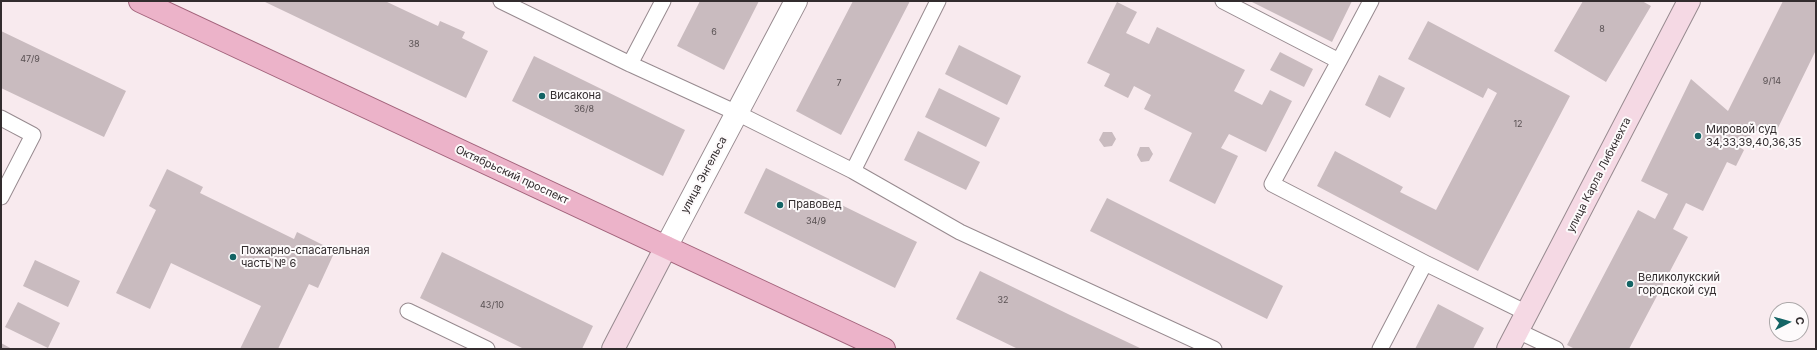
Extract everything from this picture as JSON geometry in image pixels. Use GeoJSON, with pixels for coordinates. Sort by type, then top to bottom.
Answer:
{"type":"FeatureCollection","features":[{"type":"Feature","properties":{"kind":"main road","name":"Октябрьский проспект"},"geometry":{"type":"LineString","coordinates":[[140,1],[884,349]]}},
{"type":"Feature","properties":{"kind":"street","name":"улица Энгельса"},"geometry":{"type":"LineString","coordinates":[[613,349],[796,1]]}},
{"type":"Feature","properties":{"kind":"street","name":"улица Карла Либкнехта"},"geometry":{"type":"LineString","coordinates":[[1518,331],[1689,1]]}},
{"type":"Feature","properties":{"kind":"lane"},"geometry":{"type":"LineString","coordinates":[[501,1],[630,64],[737,113],[853,171],[960,232],[1214,349]]}},
{"type":"Feature","properties":{"kind":"lane"},"geometry":{"type":"LineString","coordinates":[[630,64],[663,1]]}},
{"type":"Feature","properties":{"kind":"lane"},"geometry":{"type":"LineString","coordinates":[[853,171],[938,1]]}},
{"type":"Feature","properties":{"kind":"lane"},"geometry":{"type":"LineString","coordinates":[[1223,1],[1339,60]]}},
{"type":"Feature","properties":{"kind":"lane"},"geometry":{"type":"LineString","coordinates":[[1371,1],[1272,184],[1425,263],[1518,331],[1556,349]]}},
{"type":"Feature","properties":{"kind":"lane"},"geometry":{"type":"LineString","coordinates":[[1,118],[33,135],[1,197]]}},
{"type":"Feature","properties":{"kind":"lane"},"geometry":{"type":"LineString","coordinates":[[1380,349],[1425,263]]}},
{"type":"Feature","properties":{"kind":"lane"},"geometry":{"type":"LineString","coordinates":[[408,311],[467,345],[487,349]]}},
{"type":"Feature","properties":{"kind":"building"},"geometry":{"type":"Polygon","coordinates":[[[263,1],[385,1],[438,26],[440,21],[465,32],[462,38],[488,51],[466,98],[263,1]]]}},
{"type":"Feature","properties":{"kind":"building"},"geometry":{"type":"Polygon","coordinates":[[[700,1],[759,1],[724,70],[677,46],[700,1]]]}},
{"type":"Feature","properties":{"kind":"building"},"geometry":{"type":"Polygon","coordinates":[[[853,1],[910,1],[841,135],[796,111],[853,1]]]}},
{"type":"Feature","properties":{"kind":"building"},"geometry":{"type":"Polygon","coordinates":[[[1250,1],[1352,1],[1332,42],[1250,1]]]}},
{"type":"Feature","properties":{"kind":"building"},"geometry":{"type":"Polygon","coordinates":[[[1583,1],[1642,1],[1651,6],[1606,82],[1554,51],[1583,1]]]}},
{"type":"Feature","properties":{"kind":"building"},"geometry":{"type":"Polygon","coordinates":[[[1783,1],[1816,1],[1816,50],[1775,134],[1761,128],[1736,145],[1744,150],[1736,166],[1727,162],[1703,211],[1686,203],[1673,229],[1688,237],[1629,349],[1575,349],[1567,345],[1638,210],[1655,219],[1668,194],[1641,181],[1691,79],[1728,111],[1783,1]]]}},
{"type":"Feature","properties":{"kind":"building"},"geometry":{"type":"Polygon","coordinates":[[[1117,2],[1137,12],[1126,33],[1149,44],[1157,27],[1245,70],[1234,91],[1262,105],[1270,90],[1292,101],[1266,152],[1229,134],[1221,148],[1238,156],[1215,204],[1169,181],[1192,133],[1144,109],[1151,95],[1134,86],[1128,98],[1104,86],[1110,74],[1087,63],[1117,2]]]}},
{"type":"Feature","properties":{"kind":"building"},"geometry":{"type":"Polygon","coordinates":[[[1428,21],[1570,96],[1478,271],[1317,186],[1335,151],[1403,187],[1400,192],[1436,210],[1497,93],[1488,88],[1483,98],[1408,59],[1428,21]]]}},
{"type":"Feature","properties":{"kind":"building"},"geometry":{"type":"Polygon","coordinates":[[[1,31],[126,91],[104,137],[1,88],[1,31]]]}},
{"type":"Feature","properties":{"kind":"building"},"geometry":{"type":"Polygon","coordinates":[[[959,45],[1021,76],[1007,105],[945,74],[959,45]]]}},
{"type":"Feature","properties":{"kind":"building"},"geometry":{"type":"Polygon","coordinates":[[[1280,52],[1313,69],[1304,87],[1270,70],[1280,52]]]}},
{"type":"Feature","properties":{"kind":"building"},"geometry":{"type":"Polygon","coordinates":[[[534,56],[685,130],[663,176],[512,101],[534,56]]]}},
{"type":"Feature","properties":{"kind":"building"},"geometry":{"type":"Polygon","coordinates":[[[1379,75],[1405,88],[1390,118],[1365,105],[1379,75]]]}},
{"type":"Feature","properties":{"kind":"building"},"geometry":{"type":"Polygon","coordinates":[[[939,88],[1000,118],[986,147],[925,117],[939,88]]]}},
{"type":"Feature","properties":{"kind":"building"},"geometry":{"type":"Polygon","coordinates":[[[918,131],[980,162],[966,190],[904,160],[918,131]]]}},
{"type":"Feature","properties":{"kind":"building"},"geometry":{"type":"Polygon","coordinates":[[[1103,132],[1112,132],[1116,139],[1112,146],[1104,147],[1099,140],[1103,132]]]}},
{"type":"Feature","properties":{"kind":"building"},"geometry":{"type":"Polygon","coordinates":[[[1140,147],[1149,147],[1153,154],[1149,161],[1141,162],[1137,155],[1140,147]]]}},
{"type":"Feature","properties":{"kind":"building"},"geometry":{"type":"Polygon","coordinates":[[[766,168],[917,242],[895,288],[744,213],[766,168]]]}},
{"type":"Feature","properties":{"kind":"building","name":"Пожарно-спасательная часть № 6"},"geometry":{"type":"Polygon","coordinates":[[[167,169],[203,187],[200,193],[294,239],[297,232],[335,251],[318,288],[309,284],[278,349],[240,349],[261,306],[171,263],[150,309],[116,293],[156,210],[149,206],[167,169]]]}},
{"type":"Feature","properties":{"kind":"building"},"geometry":{"type":"Polygon","coordinates":[[[1107,198],[1283,286],[1267,319],[1090,231],[1107,198]]]}},
{"type":"Feature","properties":{"kind":"building"},"geometry":{"type":"Polygon","coordinates":[[[442,252],[593,326],[582,349],[524,349],[420,298],[442,252]]]}},
{"type":"Feature","properties":{"kind":"building"},"geometry":{"type":"Polygon","coordinates":[[[35,260],[80,281],[68,307],[23,286],[35,260]]]}},
{"type":"Feature","properties":{"kind":"building"},"geometry":{"type":"Polygon","coordinates":[[[980,271],[1142,349],[1018,349],[956,319],[980,271]]]}},
{"type":"Feature","properties":{"kind":"building"},"geometry":{"type":"Polygon","coordinates":[[[18,302],[60,323],[48,348],[5,327],[18,302]]]}},
{"type":"Feature","properties":{"kind":"building"},"geometry":{"type":"Polygon","coordinates":[[[1438,304],[1484,328],[1473,349],[1415,349],[1438,304]]]}},
{"type":"Feature","properties":{"kind":"building"},"geometry":{"type":"Polygon","coordinates":[[[1,343],[12,349],[1,349],[1,343]]]}},
{"type":"Feature","properties":{"kind":"place","name":"Висакона"},"geometry":{"type":"Point","coordinates":[542,96]}},
{"type":"Feature","properties":{"kind":"place","name":"Мировой суд 34,33,39,40,36,35"},"geometry":{"type":"Point","coordinates":[1698,136]}},
{"type":"Feature","properties":{"kind":"place","name":"Правовед"},"geometry":{"type":"Point","coordinates":[780,205]}},
{"type":"Feature","properties":{"kind":"place","name":"Пожарно-спасательная часть № 6"},"geometry":{"type":"Point","coordinates":[233,257]}},
{"type":"Feature","properties":{"kind":"place","name":"Великолукский городской суд"},"geometry":{"type":"Point","coordinates":[1630,284]}}]}
